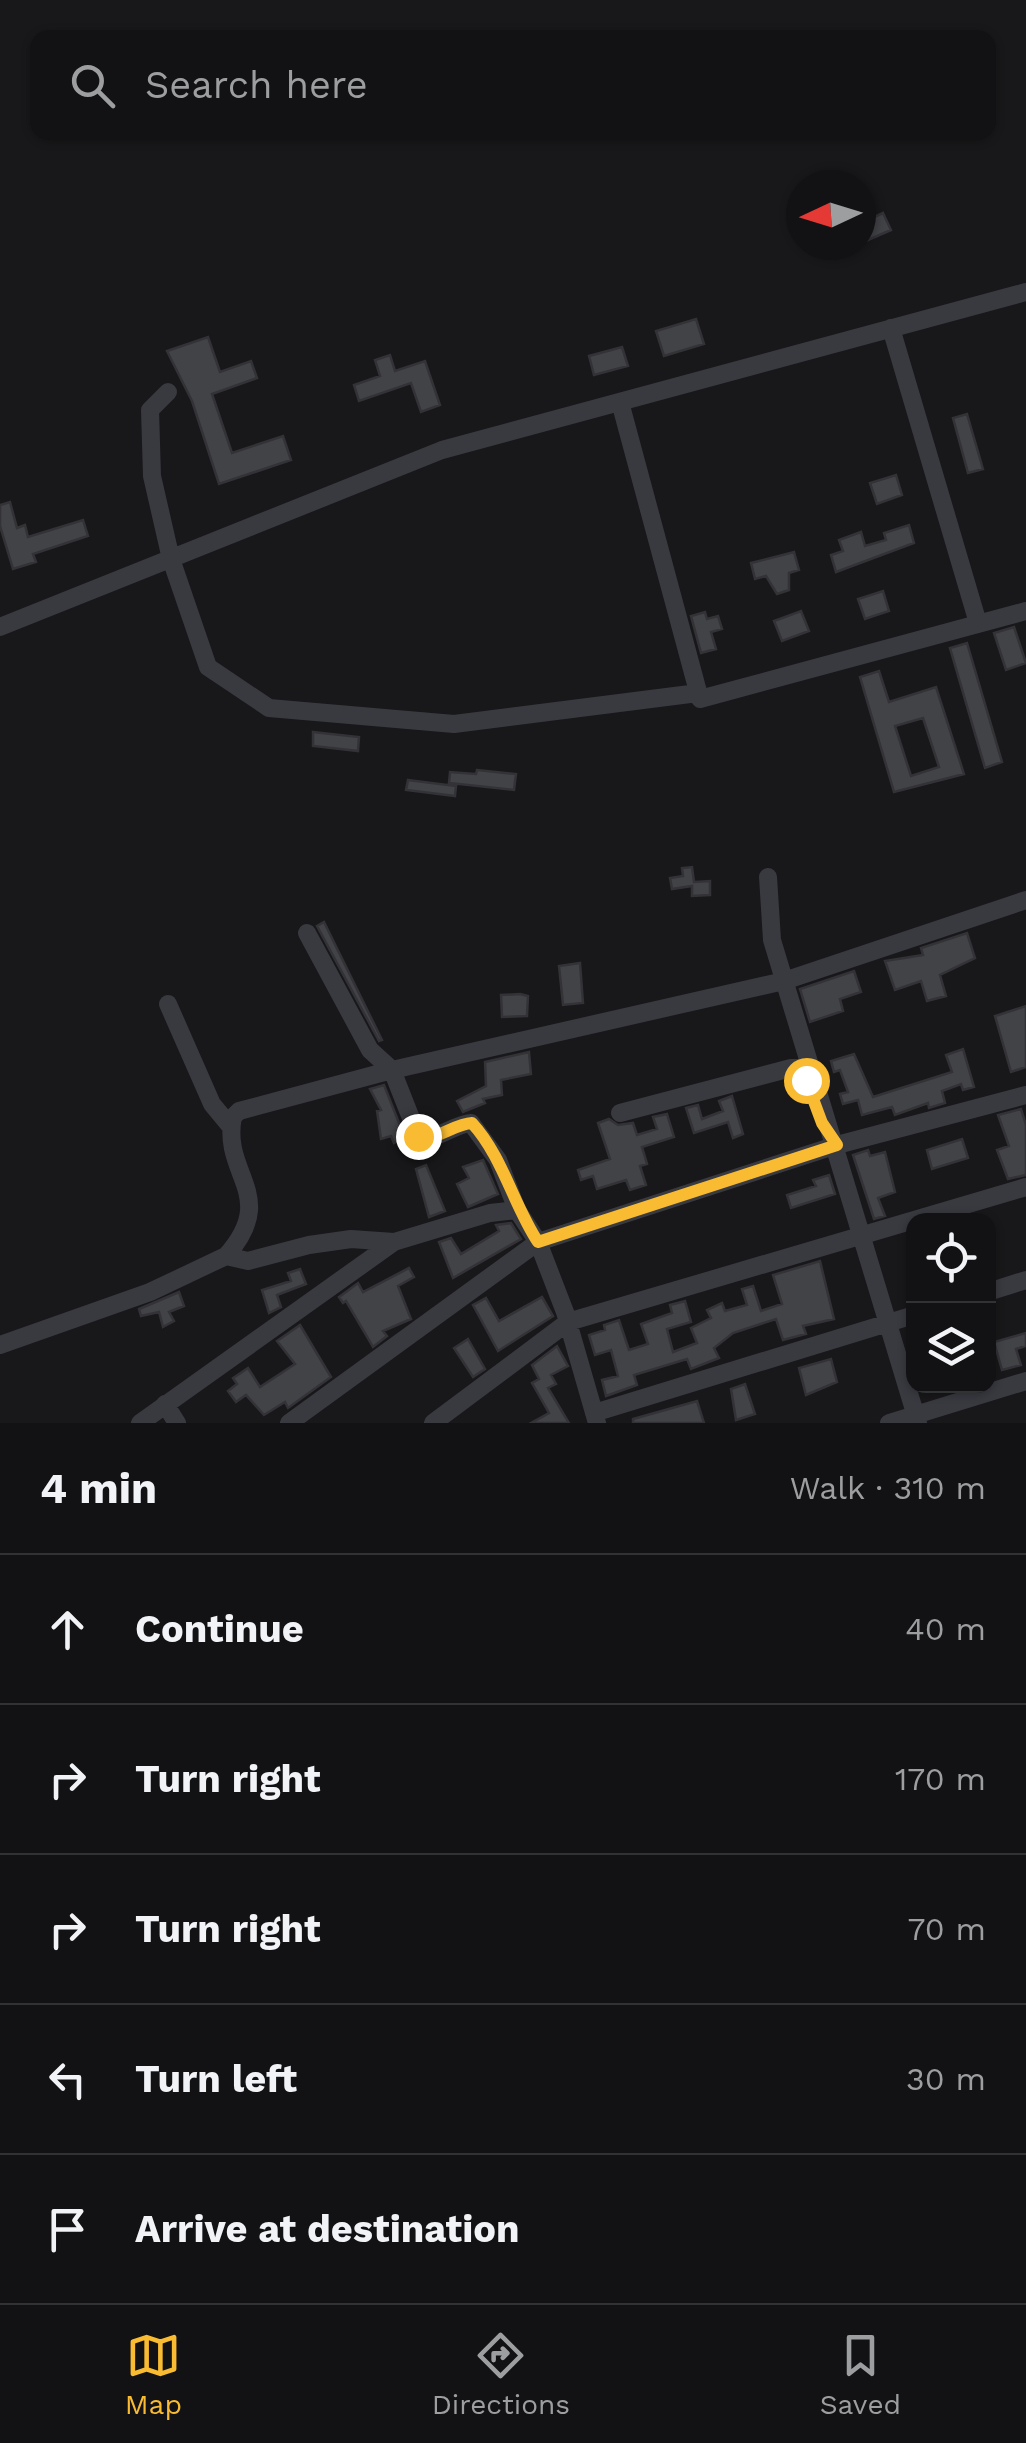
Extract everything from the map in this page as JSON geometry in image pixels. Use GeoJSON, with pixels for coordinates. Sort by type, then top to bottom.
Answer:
{"type":"FeatureCollection","features":[{"type":"Feature","properties":{"kind":"street"},"geometry":{"type":"LineString","coordinates":[[0,627],[442,450],[1026,292]]}},
{"type":"Feature","properties":{"kind":"street"},"geometry":{"type":"LineString","coordinates":[[891,328],[978,623]]}},
{"type":"Feature","properties":{"kind":"street"},"geometry":{"type":"LineString","coordinates":[[168,392],[150,410],[152,476],[170,558],[208,667],[269,708],[454,724],[698,693]]}},
{"type":"Feature","properties":{"kind":"street"},"geometry":{"type":"LineString","coordinates":[[620,402],[700,699],[1026,611]]}},
{"type":"Feature","properties":{"kind":"street"},"geometry":{"type":"LineString","coordinates":[[768,877],[772,940],[917,1419]]}},
{"type":"Feature","properties":{"kind":"street"},"geometry":{"type":"LineString","coordinates":[[0,1345],[150,1292],[226,1256],[238,1243],[252,1206],[232,1145],[231,1127],[240,1112],[392,1070],[784,982],[1026,900]]}},
{"type":"Feature","properties":{"kind":"street"},"geometry":{"type":"LineString","coordinates":[[308,933],[370,1050],[392,1070],[418,1136],[431,1138],[450,1127],[472,1123],[498,1160],[517,1210],[538,1242],[568,1322],[596,1420],[906,1316]]}},
{"type":"Feature","properties":{"kind":"street"},"geometry":{"type":"LineString","coordinates":[[168,1004],[212,1104],[231,1127]]}},
{"type":"Feature","properties":{"kind":"street"},"geometry":{"type":"LineString","coordinates":[[620,1113],[800,1068],[822,1123],[837,1145]]}},
{"type":"Feature","properties":{"kind":"street"},"geometry":{"type":"LineString","coordinates":[[289,1423],[538,1242],[837,1145],[1026,1095]]}},
{"type":"Feature","properties":{"kind":"street"},"geometry":{"type":"LineString","coordinates":[[433,1423],[568,1322],[1026,1187]]}},
{"type":"Feature","properties":{"kind":"street"},"geometry":{"type":"LineString","coordinates":[[140,1423],[394,1242],[490,1213],[517,1210]]}},
{"type":"Feature","properties":{"kind":"street"},"geometry":{"type":"LineString","coordinates":[[226,1256],[248,1262],[309,1245],[351,1239],[394,1242]]}},
{"type":"Feature","properties":{"kind":"street"},"geometry":{"type":"LineString","coordinates":[[996,1289],[1026,1280]]}},
{"type":"Feature","properties":{"kind":"street"},"geometry":{"type":"LineString","coordinates":[[888,1423],[917,1419],[1026,1381]]}},
{"type":"Feature","properties":{"kind":"street"},"geometry":{"type":"LineString","coordinates":[[165,1404],[177,1423]]}},
{"type":"Feature","properties":{"kind":"building"},"geometry":{"type":"Polygon","coordinates":[[[883,213],[891,230],[876,236],[876,216],[883,213]]]}},
{"type":"Feature","properties":{"kind":"building"},"geometry":{"type":"Polygon","coordinates":[[[696,319],[704,344],[664,356],[656,331],[696,319]]]}},
{"type":"Feature","properties":{"kind":"building"},"geometry":{"type":"Polygon","coordinates":[[[208,337],[220,372],[251,361],[257,378],[212,394],[232,453],[283,436],[291,460],[219,484],[192,401],[167,351],[208,337]]]}},
{"type":"Feature","properties":{"kind":"building"},"geometry":{"type":"Polygon","coordinates":[[[622,347],[628,366],[594,375],[589,356],[622,347]]]}},
{"type":"Feature","properties":{"kind":"building"},"geometry":{"type":"Polygon","coordinates":[[[390,355],[395,371],[425,361],[440,405],[421,412],[411,383],[359,401],[354,385],[380,376],[375,360],[390,355]]]}},
{"type":"Feature","properties":{"kind":"building"},"geometry":{"type":"Polygon","coordinates":[[[967,414],[983,469],[968,473],[953,418],[967,414]]]}},
{"type":"Feature","properties":{"kind":"building"},"geometry":{"type":"Polygon","coordinates":[[[896,475],[902,495],[877,504],[870,483],[896,475]]]}},
{"type":"Feature","properties":{"kind":"building"},"geometry":{"type":"Polygon","coordinates":[[[10,502],[17,528],[25,525],[28,537],[83,520],[88,536],[33,554],[36,562],[13,569],[0,526],[0,505],[10,502]]]}},
{"type":"Feature","properties":{"kind":"building"},"geometry":{"type":"Polygon","coordinates":[[[909,525],[914,543],[836,572],[831,555],[843,551],[839,540],[861,532],[865,546],[886,540],[884,533],[909,525]]]}},
{"type":"Feature","properties":{"kind":"building"},"geometry":{"type":"Polygon","coordinates":[[[794,552],[799,570],[789,573],[789,590],[777,594],[766,576],[755,579],[751,563],[794,552]]]}},
{"type":"Feature","properties":{"kind":"building"},"geometry":{"type":"Polygon","coordinates":[[[883,591],[889,611],[865,619],[858,599],[883,591]]]}},
{"type":"Feature","properties":{"kind":"building"},"geometry":{"type":"Polygon","coordinates":[[[801,611],[809,631],[782,641],[774,621],[801,611]]]}},
{"type":"Feature","properties":{"kind":"building"},"geometry":{"type":"Polygon","coordinates":[[[705,612],[707,619],[718,616],[722,629],[711,632],[716,649],[701,653],[691,616],[705,612]]]}},
{"type":"Feature","properties":{"kind":"building"},"geometry":{"type":"Polygon","coordinates":[[[1014,627],[1026,663],[1006,670],[994,633],[1014,627]]]}},
{"type":"Feature","properties":{"kind":"building"},"geometry":{"type":"Polygon","coordinates":[[[967,643],[1002,762],[985,768],[950,648],[967,643]]]}},
{"type":"Feature","properties":{"kind":"building"},"geometry":{"type":"Polygon","coordinates":[[[879,671],[889,702],[936,687],[964,774],[894,792],[860,677],[879,671]],[[923,718],[895,726],[911,776],[939,767],[923,718]]]}},
{"type":"Feature","properties":{"kind":"building"},"geometry":{"type":"Polygon","coordinates":[[[313,732],[359,737],[358,751],[313,746],[313,732]]]}},
{"type":"Feature","properties":{"kind":"building"},"geometry":{"type":"Polygon","coordinates":[[[477,770],[516,774],[514,790],[449,783],[450,772],[476,774],[477,770]]]}},
{"type":"Feature","properties":{"kind":"building"},"geometry":{"type":"Polygon","coordinates":[[[408,780],[456,786],[455,796],[406,790],[408,780]]]}},
{"type":"Feature","properties":{"kind":"building"},"geometry":{"type":"Polygon","coordinates":[[[692,867],[694,882],[710,881],[710,895],[692,896],[692,886],[672,889],[670,878],[683,876],[682,868],[692,867]]]}},
{"type":"Feature","properties":{"kind":"building"},"geometry":{"type":"Polygon","coordinates":[[[324,922],[382,1040],[379,1041],[317,926],[324,922]]]}},
{"type":"Feature","properties":{"kind":"building"},"geometry":{"type":"Polygon","coordinates":[[[967,933],[975,958],[940,975],[946,996],[927,1001],[921,981],[895,990],[885,961],[923,955],[921,948],[967,933]]]}},
{"type":"Feature","properties":{"kind":"building"},"geometry":{"type":"Polygon","coordinates":[[[580,963],[583,1003],[563,1005],[559,966],[580,963]]]}},
{"type":"Feature","properties":{"kind":"building"},"geometry":{"type":"Polygon","coordinates":[[[854,971],[861,992],[840,999],[843,1011],[810,1022],[800,989],[854,971]]]}},
{"type":"Feature","properties":{"kind":"building"},"geometry":{"type":"Polygon","coordinates":[[[501,995],[528,996],[527,1016],[502,1017],[501,995]]]}},
{"type":"Feature","properties":{"kind":"building"},"geometry":{"type":"Polygon","coordinates":[[[1026,1006],[1026,1067],[1011,1072],[995,1016],[1026,1006]]]}},
{"type":"Feature","properties":{"kind":"building"},"geometry":{"type":"Polygon","coordinates":[[[963,1049],[974,1087],[963,1090],[961,1084],[942,1091],[945,1103],[929,1108],[928,1103],[895,1115],[892,1107],[862,1115],[858,1100],[843,1104],[840,1094],[848,1092],[840,1070],[834,1072],[831,1061],[854,1054],[873,1097],[952,1072],[946,1055],[963,1049]]]}},
{"type":"Feature","properties":{"kind":"building"},"geometry":{"type":"Polygon","coordinates":[[[529,1052],[531,1074],[501,1080],[502,1095],[483,1099],[485,1103],[463,1112],[457,1101],[486,1086],[485,1062],[529,1052]]]}},
{"type":"Feature","properties":{"kind":"building"},"geometry":{"type":"Polygon","coordinates":[[[384,1085],[405,1138],[394,1143],[391,1136],[381,1139],[377,1111],[381,1110],[370,1089],[384,1085]]]}},
{"type":"Feature","properties":{"kind":"building"},"geometry":{"type":"Polygon","coordinates":[[[732,1096],[743,1134],[733,1138],[728,1122],[694,1133],[686,1108],[698,1105],[702,1119],[723,1111],[719,1101],[732,1096]]]}},
{"type":"Feature","properties":{"kind":"building"},"geometry":{"type":"Polygon","coordinates":[[[1021,1109],[1026,1125],[1026,1175],[1008,1179],[997,1150],[1009,1146],[998,1115],[1021,1109]]]}},
{"type":"Feature","properties":{"kind":"building"},"geometry":{"type":"Polygon","coordinates":[[[667,1114],[674,1137],[642,1147],[647,1164],[640,1166],[646,1185],[630,1190],[626,1180],[597,1189],[593,1176],[581,1180],[578,1170],[610,1159],[598,1123],[609,1119],[618,1125],[633,1123],[637,1135],[657,1129],[653,1117],[667,1114]]]}},
{"type":"Feature","properties":{"kind":"building"},"geometry":{"type":"Polygon","coordinates":[[[962,1139],[968,1158],[932,1169],[927,1150],[962,1139]]]}},
{"type":"Feature","properties":{"kind":"building"},"geometry":{"type":"Polygon","coordinates":[[[868,1150],[870,1156],[885,1152],[895,1192],[878,1198],[885,1216],[874,1219],[853,1155],[868,1150]]]}},
{"type":"Feature","properties":{"kind":"building"},"geometry":{"type":"Polygon","coordinates":[[[483,1160],[498,1194],[468,1207],[457,1184],[469,1178],[463,1167],[483,1160]]]}},
{"type":"Feature","properties":{"kind":"building"},"geometry":{"type":"Polygon","coordinates":[[[426,1165],[445,1211],[429,1217],[416,1169],[426,1165]]]}},
{"type":"Feature","properties":{"kind":"building"},"geometry":{"type":"Polygon","coordinates":[[[829,1175],[835,1194],[791,1208],[787,1195],[816,1186],[813,1180],[829,1175]]]}},
{"type":"Feature","properties":{"kind":"building"},"geometry":{"type":"Polygon","coordinates":[[[511,1223],[521,1239],[453,1278],[439,1242],[451,1238],[461,1254],[499,1231],[496,1225],[511,1223]]]}},
{"type":"Feature","properties":{"kind":"building"},"geometry":{"type":"Polygon","coordinates":[[[820,1261],[834,1319],[803,1326],[806,1334],[783,1340],[776,1319],[733,1333],[714,1348],[719,1358],[691,1369],[687,1359],[634,1375],[637,1385],[606,1396],[602,1380],[618,1376],[611,1350],[595,1355],[589,1335],[605,1330],[604,1325],[619,1320],[629,1350],[648,1344],[641,1324],[672,1313],[670,1305],[685,1301],[691,1322],[667,1329],[673,1352],[697,1343],[691,1328],[711,1318],[707,1310],[722,1303],[725,1311],[747,1305],[742,1289],[753,1286],[761,1311],[782,1304],[773,1275],[820,1261]]]}},
{"type":"Feature","properties":{"kind":"building"},"geometry":{"type":"Polygon","coordinates":[[[409,1268],[414,1277],[398,1286],[411,1319],[383,1331],[387,1336],[373,1347],[346,1301],[343,1303],[339,1297],[358,1283],[363,1292],[409,1268]]]}},
{"type":"Feature","properties":{"kind":"building"},"geometry":{"type":"Polygon","coordinates":[[[300,1269],[306,1284],[277,1295],[281,1307],[269,1313],[262,1290],[291,1281],[288,1273],[300,1269]]]}},
{"type":"Feature","properties":{"kind":"building"},"geometry":{"type":"Polygon","coordinates":[[[179,1292],[184,1306],[169,1312],[174,1321],[163,1327],[159,1312],[141,1316],[139,1309],[179,1292]]]}},
{"type":"Feature","properties":{"kind":"building"},"geometry":{"type":"Polygon","coordinates":[[[542,1297],[553,1316],[498,1351],[473,1305],[486,1298],[499,1321],[542,1297]]]}},
{"type":"Feature","properties":{"kind":"building"},"geometry":{"type":"Polygon","coordinates":[[[300,1325],[331,1377],[288,1408],[285,1402],[264,1415],[246,1395],[236,1402],[228,1391],[237,1384],[233,1378],[248,1368],[260,1387],[295,1364],[277,1341],[300,1325]]]}},
{"type":"Feature","properties":{"kind":"building"},"geometry":{"type":"Polygon","coordinates":[[[1026,1333],[1026,1346],[1016,1349],[1021,1365],[1002,1370],[996,1341],[1026,1333]]]}},
{"type":"Feature","properties":{"kind":"building"},"geometry":{"type":"Polygon","coordinates":[[[468,1339],[485,1369],[473,1377],[454,1348],[468,1339]]]}},
{"type":"Feature","properties":{"kind":"building"},"geometry":{"type":"Polygon","coordinates":[[[557,1346],[568,1366],[551,1375],[556,1384],[548,1388],[569,1423],[531,1423],[549,1413],[532,1383],[539,1379],[532,1365],[557,1346]]]}},
{"type":"Feature","properties":{"kind":"building"},"geometry":{"type":"Polygon","coordinates":[[[831,1359],[837,1382],[806,1395],[799,1368],[831,1359]]]}},
{"type":"Feature","properties":{"kind":"building"},"geometry":{"type":"Polygon","coordinates":[[[745,1384],[755,1414],[736,1420],[731,1389],[745,1384]]]}},
{"type":"Feature","properties":{"kind":"building"},"geometry":{"type":"Polygon","coordinates":[[[697,1401],[704,1423],[633,1423],[633,1419],[697,1401]]]}},
{"type":"Feature","properties":{"kind":"route"},"geometry":{"type":"LineString","coordinates":[[418,1136],[422,1140],[431,1138],[450,1127],[472,1123],[498,1160],[517,1210],[538,1242],[837,1145],[822,1123],[806,1080]]}}]}
